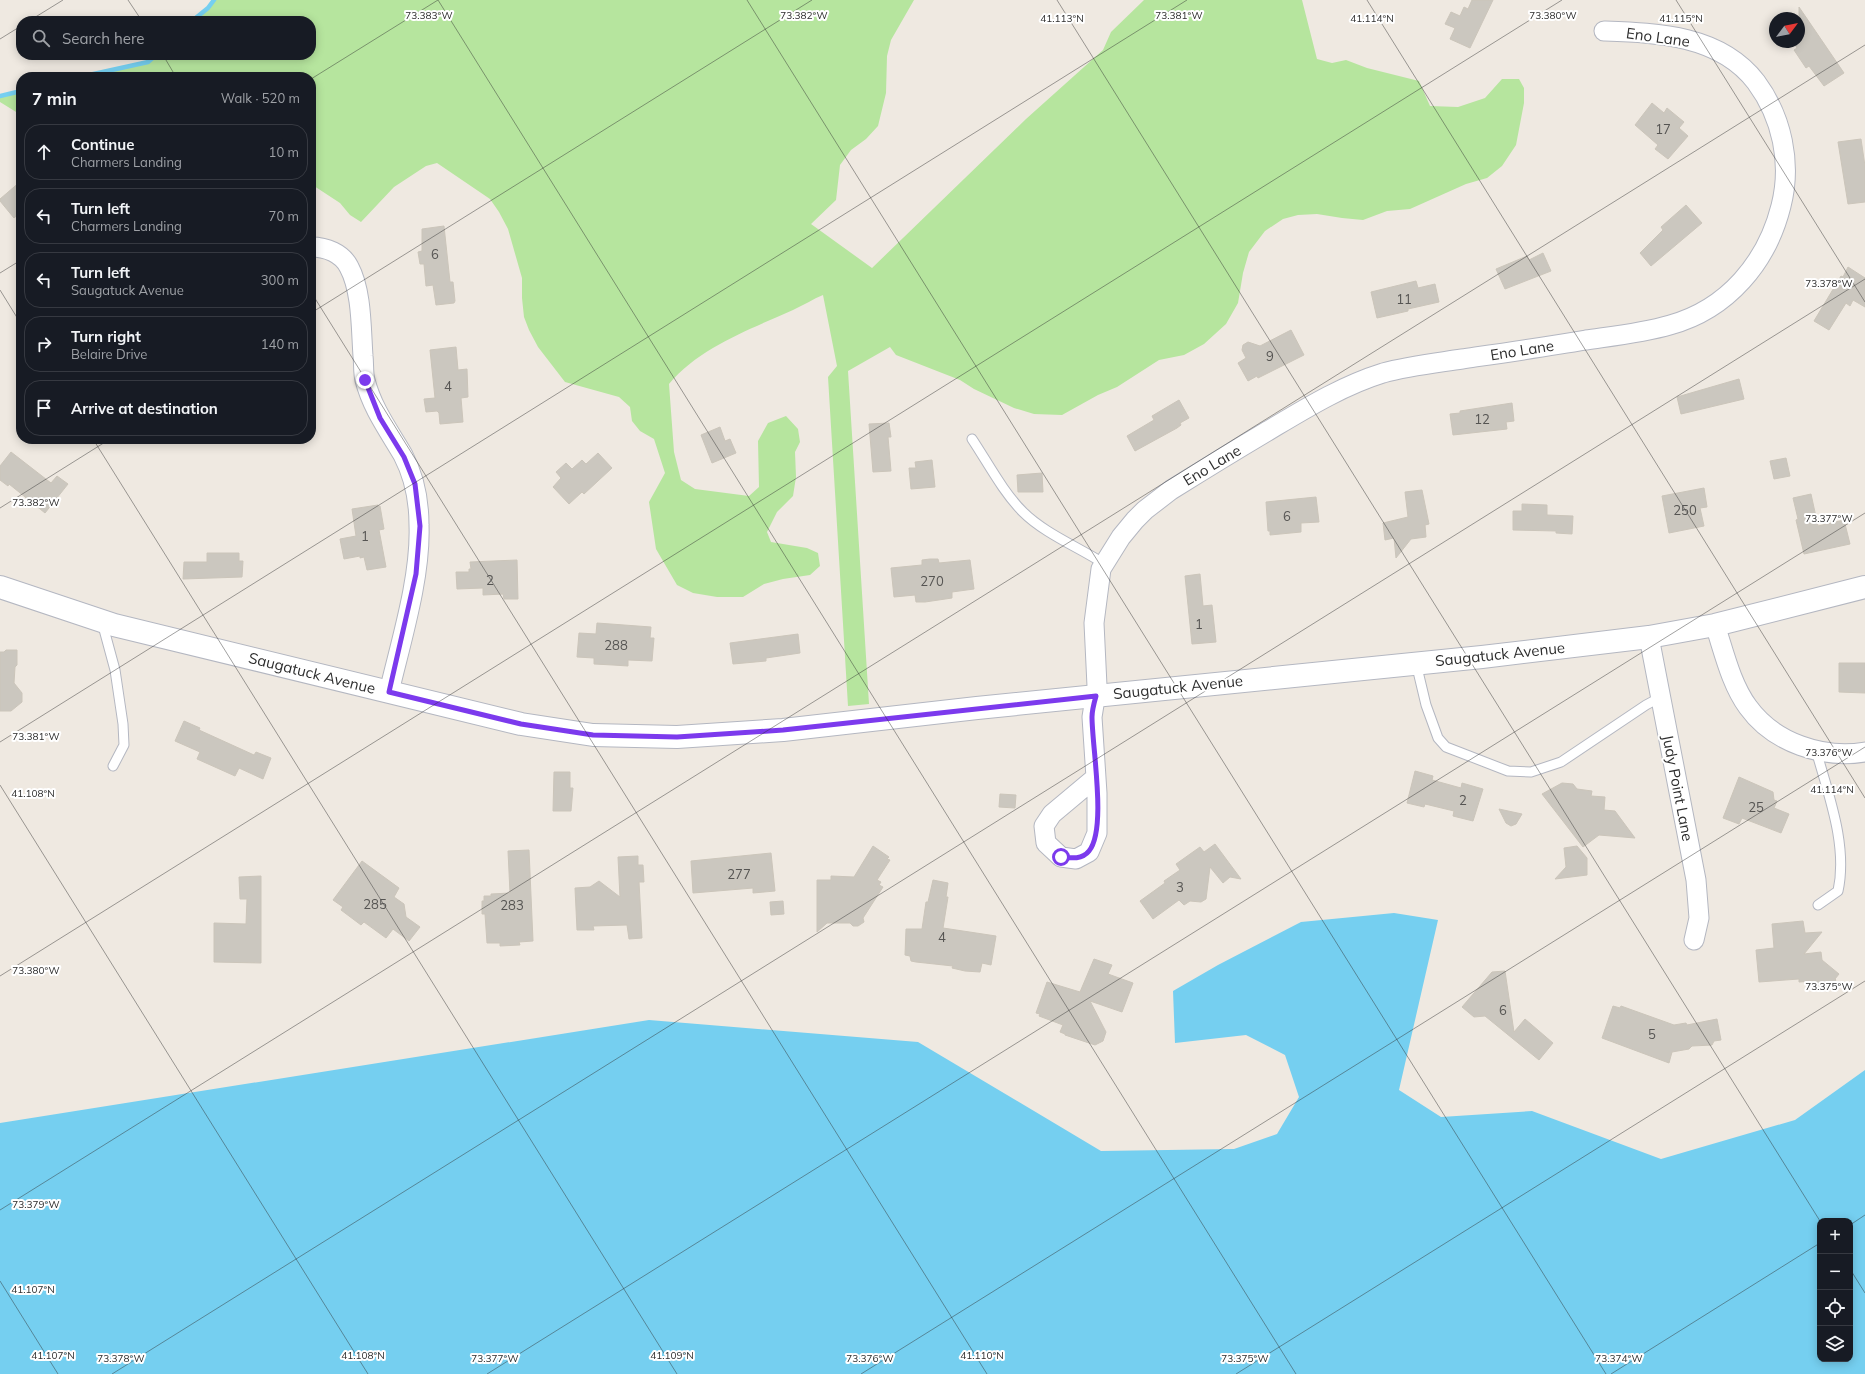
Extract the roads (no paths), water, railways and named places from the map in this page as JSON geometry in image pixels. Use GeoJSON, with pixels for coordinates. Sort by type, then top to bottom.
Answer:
{"type":"FeatureCollection","features":[{"type":"Feature","properties":{"kind":"main road","name":"Saugatuck Avenue"},"geometry":{"type":"LineString","coordinates":[[0,587],[102,621],[521,724],[593,735],[677,737],[783,730],[1649,637],[1715,625],[1865,587]]}},
{"type":"Feature","properties":{"kind":"street","name":"Eno Lane"},"geometry":{"type":"LineString","coordinates":[[1095,778],[1092,717],[1097,686],[1094,623],[1099,575],[1103,563],[1135,520],[1171,490],[1297,413],[1367,378],[1403,368],[1617,336],[1672,325],[1715,305],[1746,278],[1769,242],[1776,226],[1783,197],[1785,168],[1782,138],[1767,98],[1753,78],[1737,63],[1708,46],[1665,35],[1604,31]]}},
{"type":"Feature","properties":{"kind":"street"},"geometry":{"type":"LineString","coordinates":[[316,247],[338,254],[348,265],[355,278],[361,325],[365,380],[380,418],[404,457],[415,484],[420,526],[416,574],[389,692]]}},
{"type":"Feature","properties":{"kind":"street"},"geometry":{"type":"LineString","coordinates":[[1715,625],[1739,693],[1748,708],[1761,721],[1779,735],[1806,749],[1854,754],[1865,752]]}},
{"type":"Feature","properties":{"kind":"street","name":"Judy Point Lane"},"geometry":{"type":"LineString","coordinates":[[1649,637],[1696,880],[1699,918],[1694,940]]}},
{"type":"Feature","properties":{"kind":"lane"},"geometry":{"type":"LineString","coordinates":[[972,439],[1012,500],[1024,513],[1048,530],[1103,563]]}},
{"type":"Feature","properties":{"kind":"lane"},"geometry":{"type":"LineString","coordinates":[[102,621],[115,670],[123,724],[124,745],[113,766]]}},
{"type":"Feature","properties":{"kind":"lane"},"geometry":{"type":"LineString","coordinates":[[1416,663],[1426,705],[1438,738],[1446,748],[1508,771],[1531,772],[1561,762],[1646,705],[1661,697]]}},
{"type":"Feature","properties":{"kind":"lane"},"geometry":{"type":"LineString","coordinates":[[1816,750],[1837,832],[1841,876],[1838,891],[1818,904]]}},
{"type":"Feature","properties":{"kind":"water"},"geometry":{"type":"Polygon","coordinates":[[[1394,913],[1438,920],[1399,1090],[1441,1117],[1532,1111],[1661,1159],[1795,1120],[1865,1070],[1865,1374],[0,1374],[0,1123],[649,1020],[918,1042],[1101,1151],[1234,1149],[1277,1134],[1299,1097],[1285,1055],[1246,1035],[1175,1043],[1173,991],[1218,965],[1301,922],[1394,913]]]}},
{"type":"Feature","properties":{"kind":"waterway"},"geometry":{"type":"LineString","coordinates":[[198,16],[208,8],[214,0]]}},
{"type":"Feature","properties":{"kind":"waterway"},"geometry":{"type":"LineString","coordinates":[[103,72],[148,62],[150,60]]}},
{"type":"Feature","properties":{"kind":"waterway"},"geometry":{"type":"LineString","coordinates":[[0,96],[16,92]]}}]}
